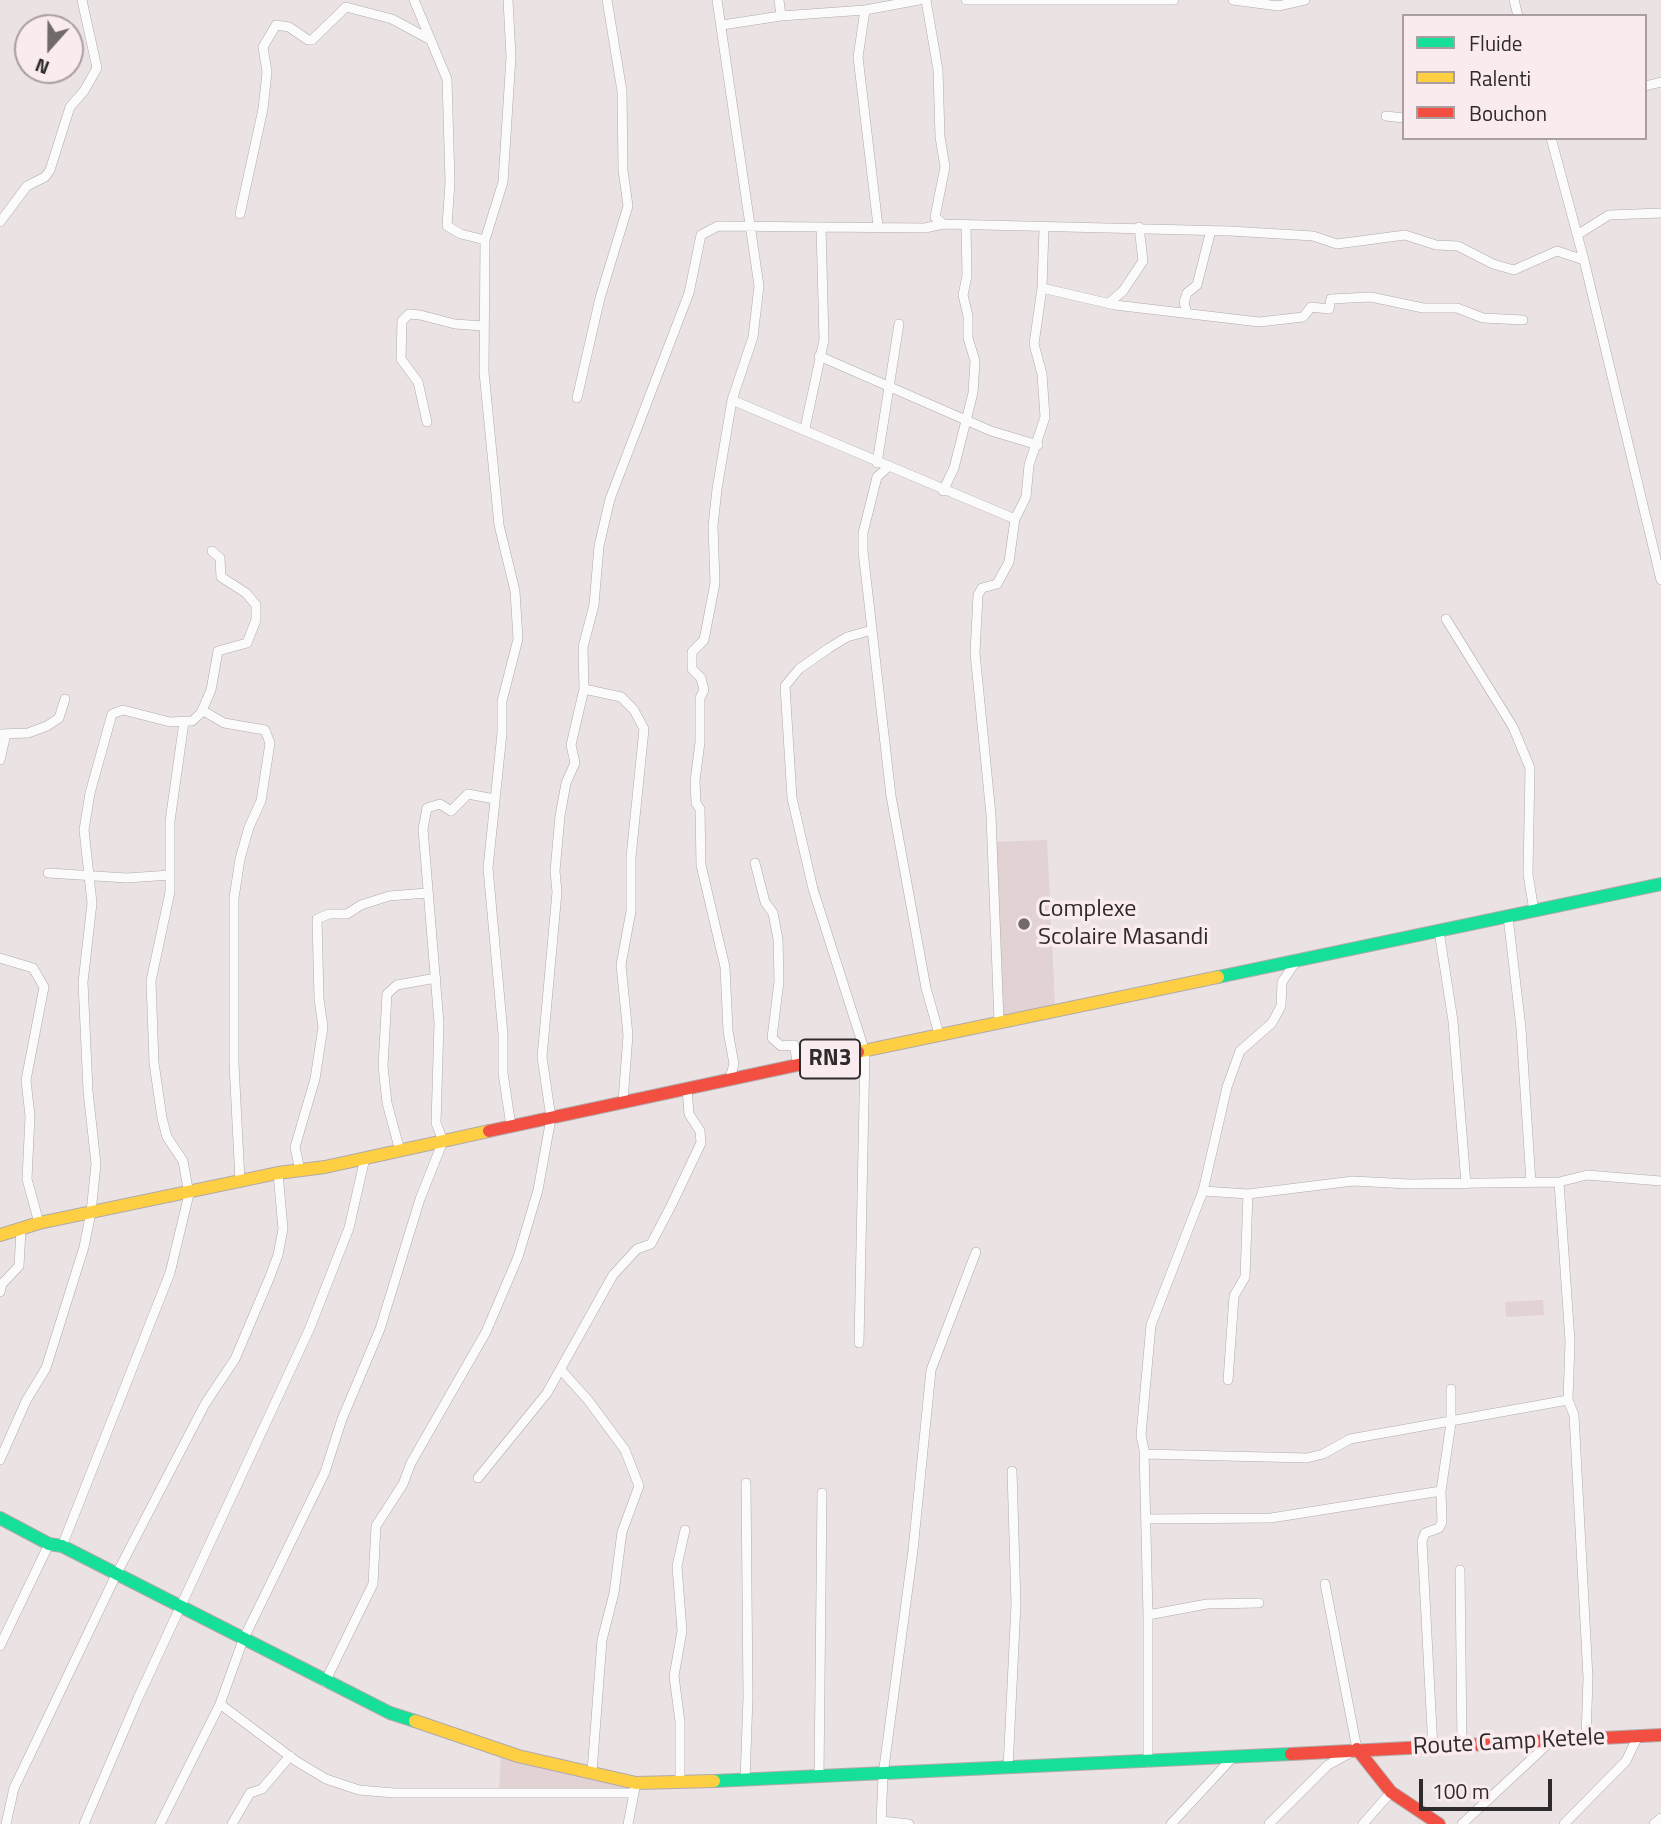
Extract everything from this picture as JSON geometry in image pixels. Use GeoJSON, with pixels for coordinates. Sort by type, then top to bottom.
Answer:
{"type":"FeatureCollection","features":[{"type":"Feature","properties":{"kind":"main road","name":"RN3"},"geometry":{"type":"LineString","coordinates":[[0,1234],[39,1223],[189,1194],[278,1173],[359,1164],[429,1144],[623,1101],[1661,884]]}},
{"type":"Feature","properties":{"kind":"main road","name":"Route Camp Ketele"},"geometry":{"type":"LineString","coordinates":[[0,1518],[390,1713],[458,1738],[549,1764],[592,1772],[635,1788],[680,1781],[1149,1762],[1357,1749],[1433,1749],[1661,1735]]}},
{"type":"Feature","properties":{"kind":"main road"},"geometry":{"type":"LineString","coordinates":[[1357,1749],[1391,1792],[1439,1824]]}},
{"type":"Feature","properties":{"kind":"street"},"geometry":{"type":"LineString","coordinates":[[0,222],[27,186],[45,177],[50,170],[70,107],[84,91],[97,68],[82,0]]}},
{"type":"Feature","properties":{"kind":"street"},"geometry":{"type":"LineString","coordinates":[[414,0],[447,79],[450,182],[447,226],[461,234],[485,240]]}},
{"type":"Feature","properties":{"kind":"street"},"geometry":{"type":"LineString","coordinates":[[508,0],[511,57],[506,156],[501,197],[485,240],[483,326],[484,372],[499,524],[515,591],[518,624],[513,666],[502,701],[502,733],[488,868],[503,1034],[503,1073],[511,1126]]}},
{"type":"Feature","properties":{"kind":"street"},"geometry":{"type":"LineString","coordinates":[[577,398],[600,298],[628,206],[623,170],[622,91],[607,0]]}},
{"type":"Feature","properties":{"kind":"street"},"geometry":{"type":"LineString","coordinates":[[717,0],[759,286],[756,324],[732,400],[713,526],[715,583],[704,640],[692,652],[692,669],[701,678],[704,690],[700,698],[700,741],[695,781],[696,803],[700,809],[701,865],[725,967],[728,1031],[734,1064],[729,1080]]}},
{"type":"Feature","properties":{"kind":"street"},"geometry":{"type":"LineString","coordinates":[[779,0],[781,16]]}},
{"type":"Feature","properties":{"kind":"street"},"geometry":{"type":"LineString","coordinates":[[722,24],[781,16],[865,10],[919,0]]}},
{"type":"Feature","properties":{"kind":"street"},"geometry":{"type":"LineString","coordinates":[[926,0],[941,104],[940,137],[945,167],[935,217],[943,225]]}},
{"type":"Feature","properties":{"kind":"street"},"geometry":{"type":"LineString","coordinates":[[966,0],[1174,0]]}},
{"type":"Feature","properties":{"kind":"street"},"geometry":{"type":"LineString","coordinates":[[1233,0],[1279,6],[1305,0]]}},
{"type":"Feature","properties":{"kind":"street"},"geometry":{"type":"LineString","coordinates":[[240,214],[261,123],[267,72],[263,47],[276,25],[289,27],[312,40],[346,7],[392,19],[431,40]]}},
{"type":"Feature","properties":{"kind":"street"},"geometry":{"type":"LineString","coordinates":[[865,10],[858,57],[878,226]]}},
{"type":"Feature","properties":{"kind":"street"},"geometry":{"type":"LineString","coordinates":[[1386,116],[1402,118]]}},
{"type":"Feature","properties":{"kind":"street"},"geometry":{"type":"LineString","coordinates":[[1552,140],[1584,260],[1661,580]]}},
{"type":"Feature","properties":{"kind":"street"},"geometry":{"type":"LineString","coordinates":[[1577,235],[1609,215],[1661,213]]}},
{"type":"Feature","properties":{"kind":"street"},"geometry":{"type":"LineString","coordinates":[[943,491],[954,468],[968,418],[975,361],[968,338],[968,316],[963,295],[967,276],[966,226]]}},
{"type":"Feature","properties":{"kind":"street"},"geometry":{"type":"LineString","coordinates":[[325,1682],[373,1584],[376,1526],[403,1484],[411,1462],[486,1332],[518,1257],[538,1190],[551,1118],[542,1057],[557,892],[555,871],[560,816],[566,783],[575,763],[571,746],[584,689],[583,647],[590,629],[599,546],[610,499],[682,315],[701,235],[713,227],[1139,227],[1313,236],[1337,244],[1405,235],[1436,245],[1458,246],[1493,264],[1514,270],[1558,251],[1584,260]]}},
{"type":"Feature","properties":{"kind":"street"},"geometry":{"type":"LineString","coordinates":[[805,428],[825,317],[821,227]]}},
{"type":"Feature","properties":{"kind":"street"},"geometry":{"type":"LineString","coordinates":[[1110,302],[1123,291],[1143,261],[1139,227]]}},
{"type":"Feature","properties":{"kind":"street"},"geometry":{"type":"LineString","coordinates":[[999,1022],[991,815],[976,641],[978,595],[982,588],[997,584],[1002,579],[1009,562],[1015,519],[1027,497],[1029,465],[1038,445],[1045,417],[1042,373],[1034,344],[1042,288],[1044,228]]}},
{"type":"Feature","properties":{"kind":"street"},"geometry":{"type":"LineString","coordinates":[[1187,314],[1184,303],[1186,293],[1197,285],[1211,230]]}},
{"type":"Feature","properties":{"kind":"street"},"geometry":{"type":"LineString","coordinates":[[1042,288],[1110,302],[1259,323],[1303,317],[1311,307],[1328,309],[1331,299],[1371,297],[1423,308],[1457,308],[1483,318],[1523,320]]}},
{"type":"Feature","properties":{"kind":"street"},"geometry":{"type":"LineString","coordinates":[[427,422],[418,383],[401,359],[402,321],[408,314],[483,326]]}},
{"type":"Feature","properties":{"kind":"street"},"geometry":{"type":"LineString","coordinates":[[877,463],[899,324]]}},
{"type":"Feature","properties":{"kind":"street"},"geometry":{"type":"LineString","coordinates":[[819,356],[968,418],[991,431],[1038,445]]}},
{"type":"Feature","properties":{"kind":"street"},"geometry":{"type":"LineString","coordinates":[[732,400],[805,428],[877,463],[1015,519]]}},
{"type":"Feature","properties":{"kind":"street"},"geometry":{"type":"LineString","coordinates":[[888,467],[877,477],[863,533],[891,796],[926,988],[939,1034]]}},
{"type":"Feature","properties":{"kind":"street"},"geometry":{"type":"LineString","coordinates":[[0,1460],[26,1401],[46,1368],[84,1247],[91,1212],[96,1164],[88,1091],[83,982],[92,902],[84,830],[104,737],[112,714],[123,710],[184,722],[192,721],[202,710],[211,690],[218,651],[247,643],[256,620],[256,605],[246,593],[221,577],[220,558],[212,551]]}},
{"type":"Feature","properties":{"kind":"street"},"geometry":{"type":"LineString","coordinates":[[1446,619],[1513,726],[1530,768],[1528,874],[1534,911]]}},
{"type":"Feature","properties":{"kind":"street"},"geometry":{"type":"LineString","coordinates":[[859,1343],[865,1051],[813,889],[792,798],[785,687],[799,669],[829,648],[847,637],[872,630]]}},
{"type":"Feature","properties":{"kind":"street"},"geometry":{"type":"LineString","coordinates":[[584,689],[621,698],[634,710],[644,729],[631,857],[631,911],[621,965],[628,1035],[623,1101]]}},
{"type":"Feature","properties":{"kind":"street"},"geometry":{"type":"LineString","coordinates":[[0,760],[3,734],[28,733],[59,718],[65,699]]}},
{"type":"Feature","properties":{"kind":"street"},"geometry":{"type":"LineString","coordinates":[[202,710],[224,723],[265,730],[270,743],[261,801],[249,827],[240,859],[234,898],[234,1064],[240,1181]]}},
{"type":"Feature","properties":{"kind":"street"},"geometry":{"type":"LineString","coordinates":[[0,1646],[55,1545],[170,1273],[189,1194],[183,1161],[167,1137],[162,1118],[155,1063],[151,981],[170,892],[170,821],[184,722]]}},
{"type":"Feature","properties":{"kind":"street"},"geometry":{"type":"LineString","coordinates":[[159,1824],[220,1704],[243,1640],[325,1472],[342,1419],[380,1329],[420,1199],[443,1141],[436,1123],[439,1023],[423,829],[427,808],[440,804],[451,811],[468,794],[494,799]]}},
{"type":"Feature","properties":{"kind":"street"},"geometry":{"type":"LineString","coordinates":[[755,863],[765,902],[773,913],[778,939],[779,981],[772,1038],[781,1046],[794,1045],[798,1065]]}},
{"type":"Feature","properties":{"kind":"street"},"geometry":{"type":"LineString","coordinates":[[48,873],[127,878],[170,875]]}},
{"type":"Feature","properties":{"kind":"street"},"geometry":{"type":"LineString","coordinates":[[300,1171],[295,1147],[315,1079],[323,1027],[319,999],[317,919],[329,914],[348,914],[361,905],[389,896],[427,893]]}},
{"type":"Feature","properties":{"kind":"street"},"geometry":{"type":"LineString","coordinates":[[1508,917],[1521,1028],[1531,1183]]}},
{"type":"Feature","properties":{"kind":"street"},"geometry":{"type":"LineString","coordinates":[[1439,931],[1448,977],[1458,1068],[1466,1184]]}},
{"type":"Feature","properties":{"kind":"street"},"geometry":{"type":"LineString","coordinates":[[0,958],[33,968],[44,987],[26,1080],[30,1116],[27,1179],[39,1223]]}},
{"type":"Feature","properties":{"kind":"street"},"geometry":{"type":"LineString","coordinates":[[1149,1762],[1146,1519],[1141,1434],[1151,1325],[1203,1191],[1227,1087],[1240,1051],[1272,1023],[1282,1006],[1282,982],[1296,961]]}},
{"type":"Feature","properties":{"kind":"street"},"geometry":{"type":"LineString","coordinates":[[400,1151],[387,1103],[383,1066],[387,994],[397,985],[436,978]]}},
{"type":"Feature","properties":{"kind":"street"},"geometry":{"type":"LineString","coordinates":[[734,1064],[749,1076]]}},
{"type":"Feature","properties":{"kind":"street"},"geometry":{"type":"LineString","coordinates":[[478,1478],[547,1393],[613,1275],[637,1249],[651,1244],[701,1143],[700,1131],[689,1114],[687,1088]]}},
{"type":"Feature","properties":{"kind":"street"},"geometry":{"type":"LineString","coordinates":[[429,1144],[436,1158]]}},
{"type":"Feature","properties":{"kind":"street"},"geometry":{"type":"LineString","coordinates":[[84,1824],[309,1330],[357,1202],[359,1164]]}},
{"type":"Feature","properties":{"kind":"street"},"geometry":{"type":"LineString","coordinates":[[6,1824],[14,1788],[116,1575],[205,1404],[235,1359],[269,1279],[278,1255],[283,1229],[278,1173]]}},
{"type":"Feature","properties":{"kind":"street"},"geometry":{"type":"LineString","coordinates":[[1203,1191],[1248,1194],[1353,1181],[1466,1184],[1559,1182],[1587,1175],[1661,1181]]}},
{"type":"Feature","properties":{"kind":"street"},"geometry":{"type":"LineString","coordinates":[[1559,1182],[1570,1340],[1568,1400],[1574,1415],[1588,1678],[1586,1738]]}},
{"type":"Feature","properties":{"kind":"street"},"geometry":{"type":"LineString","coordinates":[[1228,1380],[1233,1304],[1244,1277],[1248,1194]]}},
{"type":"Feature","properties":{"kind":"street"},"geometry":{"type":"LineString","coordinates":[[0,1292],[2,1284],[19,1266],[21,1230]]}},
{"type":"Feature","properties":{"kind":"street"},"geometry":{"type":"LineString","coordinates":[[909,1824],[881,1823],[883,1774],[913,1550],[931,1370],[976,1252]]}},
{"type":"Feature","properties":{"kind":"street"},"geometry":{"type":"LineString","coordinates":[[561,1370],[588,1399],[625,1450],[639,1486],[622,1532],[614,1593],[602,1640],[592,1772]]}},
{"type":"Feature","properties":{"kind":"street"},"geometry":{"type":"LineString","coordinates":[[1433,1749],[1422,1541],[1425,1534],[1441,1526],[1441,1491],[1451,1423],[1451,1389]]}},
{"type":"Feature","properties":{"kind":"street"},"geometry":{"type":"LineString","coordinates":[[1144,1454],[1307,1458],[1323,1454],[1350,1439],[1568,1400]]}},
{"type":"Feature","properties":{"kind":"street"},"geometry":{"type":"LineString","coordinates":[[1008,1768],[1015,1633],[1012,1471]]}},
{"type":"Feature","properties":{"kind":"street"},"geometry":{"type":"LineString","coordinates":[[745,1780],[748,1674],[746,1483]]}},
{"type":"Feature","properties":{"kind":"street"},"geometry":{"type":"LineString","coordinates":[[1146,1519],[1271,1517],[1441,1491]]}},
{"type":"Feature","properties":{"kind":"street"},"geometry":{"type":"LineString","coordinates":[[819,1777],[822,1493]]}},
{"type":"Feature","properties":{"kind":"street"},"geometry":{"type":"LineString","coordinates":[[680,1781],[680,1722],[674,1676],[682,1631],[677,1566],[685,1531]]}},
{"type":"Feature","properties":{"kind":"street"},"geometry":{"type":"LineString","coordinates":[[1460,1570],[1462,1746]]}},
{"type":"Feature","properties":{"kind":"street"},"geometry":{"type":"LineString","coordinates":[[1269,1824],[1328,1765],[1357,1749],[1325,1584]]}},
{"type":"Feature","properties":{"kind":"street"},"geometry":{"type":"LineString","coordinates":[[1148,1615],[1207,1604],[1259,1603]]}},
{"type":"Feature","properties":{"kind":"street"},"geometry":{"type":"LineString","coordinates":[[220,1704],[326,1779],[359,1790],[394,1793],[635,1788],[628,1824]]}},
{"type":"Feature","properties":{"kind":"street"},"geometry":{"type":"LineString","coordinates":[[1564,1824],[1626,1761],[1638,1736]]}},
{"type":"Feature","properties":{"kind":"street"},"geometry":{"type":"LineString","coordinates":[[1462,1824],[1551,1741]]}},
{"type":"Feature","properties":{"kind":"street"},"geometry":{"type":"LineString","coordinates":[[232,1824],[250,1793],[262,1789],[290,1756]]}},
{"type":"Feature","properties":{"kind":"street"},"geometry":{"type":"LineString","coordinates":[[1171,1824],[1234,1756]]}},
{"type":"Feature","properties":{"kind":"street"},"geometry":{"type":"LineString","coordinates":[[1363,1824],[1391,1792]]}},
{"type":"Feature","properties":{"kind":"street"},"geometry":{"type":"LineString","coordinates":[[1654,1824],[1661,1818]]}},
{"type":"Feature","properties":{"kind":"shaded area","name":"Complexe Scolaire Masandi"},"geometry":{"type":"Polygon","coordinates":[[[1047,840],[1055,1005],[1000,1015],[993,842],[1047,840]]]}},
{"type":"Feature","properties":{"kind":"shaded area"},"geometry":{"type":"Polygon","coordinates":[[[1543,1300],[1544,1315],[1506,1317],[1505,1302],[1543,1300]]]}},
{"type":"Feature","properties":{"kind":"shaded area"},"geometry":{"type":"Polygon","coordinates":[[[501,1753],[635,1788],[499,1790],[501,1753]]]}},
{"type":"Feature","properties":{"kind":"traffic: fast"},"geometry":{"type":"LineString","coordinates":[[1218,977],[1661,884]]}},
{"type":"Feature","properties":{"kind":"traffic: fast"},"geometry":{"type":"LineString","coordinates":[[0,1518],[49,1544],[62,1546],[390,1713],[415,1721]]}},
{"type":"Feature","properties":{"kind":"traffic: fast"},"geometry":{"type":"LineString","coordinates":[[714,1781],[1291,1754]]}},
{"type":"Feature","properties":{"kind":"traffic: slow"},"geometry":{"type":"LineString","coordinates":[[858,1052],[1218,977]]}},
{"type":"Feature","properties":{"kind":"traffic: slow"},"geometry":{"type":"LineString","coordinates":[[0,1235],[39,1223],[278,1173],[325,1167],[489,1131]]}},
{"type":"Feature","properties":{"kind":"traffic: slow"},"geometry":{"type":"LineString","coordinates":[[415,1721],[518,1756],[636,1783],[714,1781]]}},
{"type":"Feature","properties":{"kind":"traffic: jam"},"geometry":{"type":"LineString","coordinates":[[489,1131],[858,1052]]}},
{"type":"Feature","properties":{"kind":"traffic: jam"},"geometry":{"type":"LineString","coordinates":[[1291,1754],[1661,1735]]}},
{"type":"Feature","properties":{"kind":"traffic: jam"},"geometry":{"type":"LineString","coordinates":[[1357,1749],[1391,1792],[1439,1824]]}},
{"type":"Feature","properties":{"kind":"place","name":"Complexe Scolaire Masandi"},"geometry":{"type":"Point","coordinates":[1024,924]}}]}
